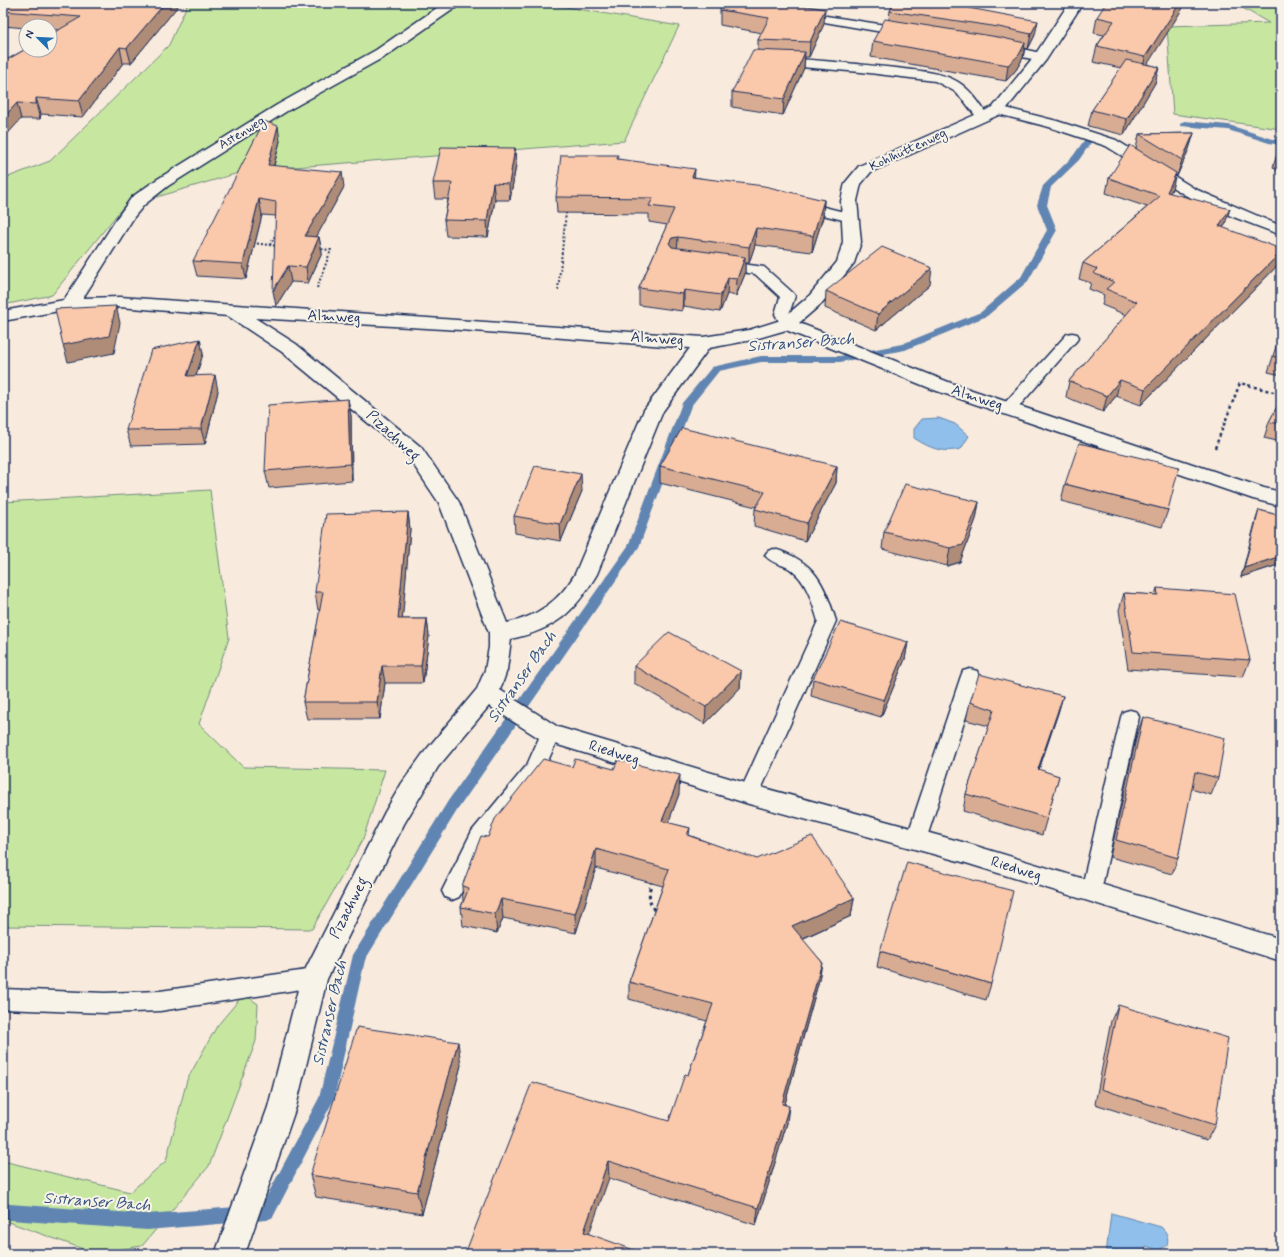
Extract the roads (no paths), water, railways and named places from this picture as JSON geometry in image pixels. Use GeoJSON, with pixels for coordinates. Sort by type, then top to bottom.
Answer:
{"type":"FeatureCollection","features":[{"type":"Feature","properties":{"kind":"street","name":"Astenweg"},"geometry":{"type":"LineString","coordinates":[[70,304],[127,215],[138,201],[162,183],[282,108],[381,53],[453,3]]}},
{"type":"Feature","properties":{"kind":"street"},"geometry":{"type":"LineString","coordinates":[[998,110],[1041,57],[1076,3]]}},
{"type":"Feature","properties":{"kind":"street","name":"Kohlhüttenweg"},"geometry":{"type":"LineString","coordinates":[[788,324],[815,300],[845,263],[852,242],[849,201],[853,183],[865,170],[900,151],[998,110]]}},
{"type":"Feature","properties":{"kind":"street","name":"Almweg"},"geometry":{"type":"LineString","coordinates":[[3,316],[70,304],[120,302],[703,343],[752,335],[788,324],[944,387],[1260,494],[1281,499]]}},
{"type":"Feature","properties":{"kind":"street","name":"Pizachweg"},"geometry":{"type":"LineString","coordinates":[[230,1254],[282,1107],[314,978],[394,819],[411,790],[430,761],[495,698],[496,670],[500,648],[500,633],[449,502],[414,451],[289,348],[233,311]]}},
{"type":"Feature","properties":{"kind":"street"},"geometry":{"type":"LineString","coordinates":[[500,633],[523,629],[545,619],[555,613],[578,589],[586,574],[654,410],[703,343]]}},
{"type":"Feature","properties":{"kind":"street","name":"Riedweg"},"geometry":{"type":"LineString","coordinates":[[495,698],[540,727],[749,794],[916,840],[1090,891],[1281,950]]}},
{"type":"Feature","properties":{"kind":"lane"},"geometry":{"type":"LineString","coordinates":[[791,14],[917,34]]}},
{"type":"Feature","properties":{"kind":"lane"},"geometry":{"type":"LineString","coordinates":[[988,46],[1041,57]]}},
{"type":"Feature","properties":{"kind":"lane"},"geometry":{"type":"LineString","coordinates":[[772,62],[818,63],[914,74],[935,78],[953,84],[962,91],[970,99],[982,116]]}},
{"type":"Feature","properties":{"kind":"lane"},"geometry":{"type":"LineString","coordinates":[[998,110],[1053,124],[1111,143],[1190,192],[1281,231]]}},
{"type":"Feature","properties":{"kind":"lane"},"geometry":{"type":"LineString","coordinates":[[790,203],[851,218]]}},
{"type":"Feature","properties":{"kind":"lane"},"geometry":{"type":"LineString","coordinates":[[707,263],[758,270],[788,296],[782,314],[788,324]]}},
{"type":"Feature","properties":{"kind":"lane"},"geometry":{"type":"LineString","coordinates":[[1008,408],[1072,338]]}},
{"type":"Feature","properties":{"kind":"lane"},"geometry":{"type":"LineString","coordinates":[[749,794],[827,621],[812,583],[803,570],[787,558],[774,555]]}},
{"type":"Feature","properties":{"kind":"lane"},"geometry":{"type":"LineString","coordinates":[[916,840],[970,676]]}},
{"type":"Feature","properties":{"kind":"lane"},"geometry":{"type":"LineString","coordinates":[[1090,891],[1130,718]]}},
{"type":"Feature","properties":{"kind":"lane"},"geometry":{"type":"LineString","coordinates":[[452,891],[479,837],[535,769],[540,727]]}},
{"type":"Feature","properties":{"kind":"lane"},"geometry":{"type":"LineString","coordinates":[[3,999],[106,1003],[160,1001],[314,978]]}},
{"type":"Feature","properties":{"kind":"water"},"geometry":{"type":"Polygon","coordinates":[[[939,418],[955,424],[969,436],[961,449],[948,451],[937,449],[914,438],[914,429],[922,419],[939,418]]]}},
{"type":"Feature","properties":{"kind":"water"},"geometry":{"type":"Polygon","coordinates":[[[1111,1213],[1161,1227],[1167,1235],[1167,1246],[1158,1250],[1146,1246],[1145,1254],[1106,1254],[1111,1213]]]}},
{"type":"Feature","properties":{"kind":"waterway"},"geometry":{"type":"LineString","coordinates":[[1184,124],[1229,128],[1272,141],[1281,142]]}},
{"type":"Feature","properties":{"kind":"waterway","name":"Sistranser Bach"},"geometry":{"type":"LineString","coordinates":[[3,1209],[10,1212],[147,1222],[267,1212],[326,1099],[358,959],[453,805],[633,547],[686,405],[716,369],[761,359],[840,359],[905,347],[984,314],[1025,279],[1052,230],[1042,205],[1047,186],[1076,158],[1088,141]]}}]}
